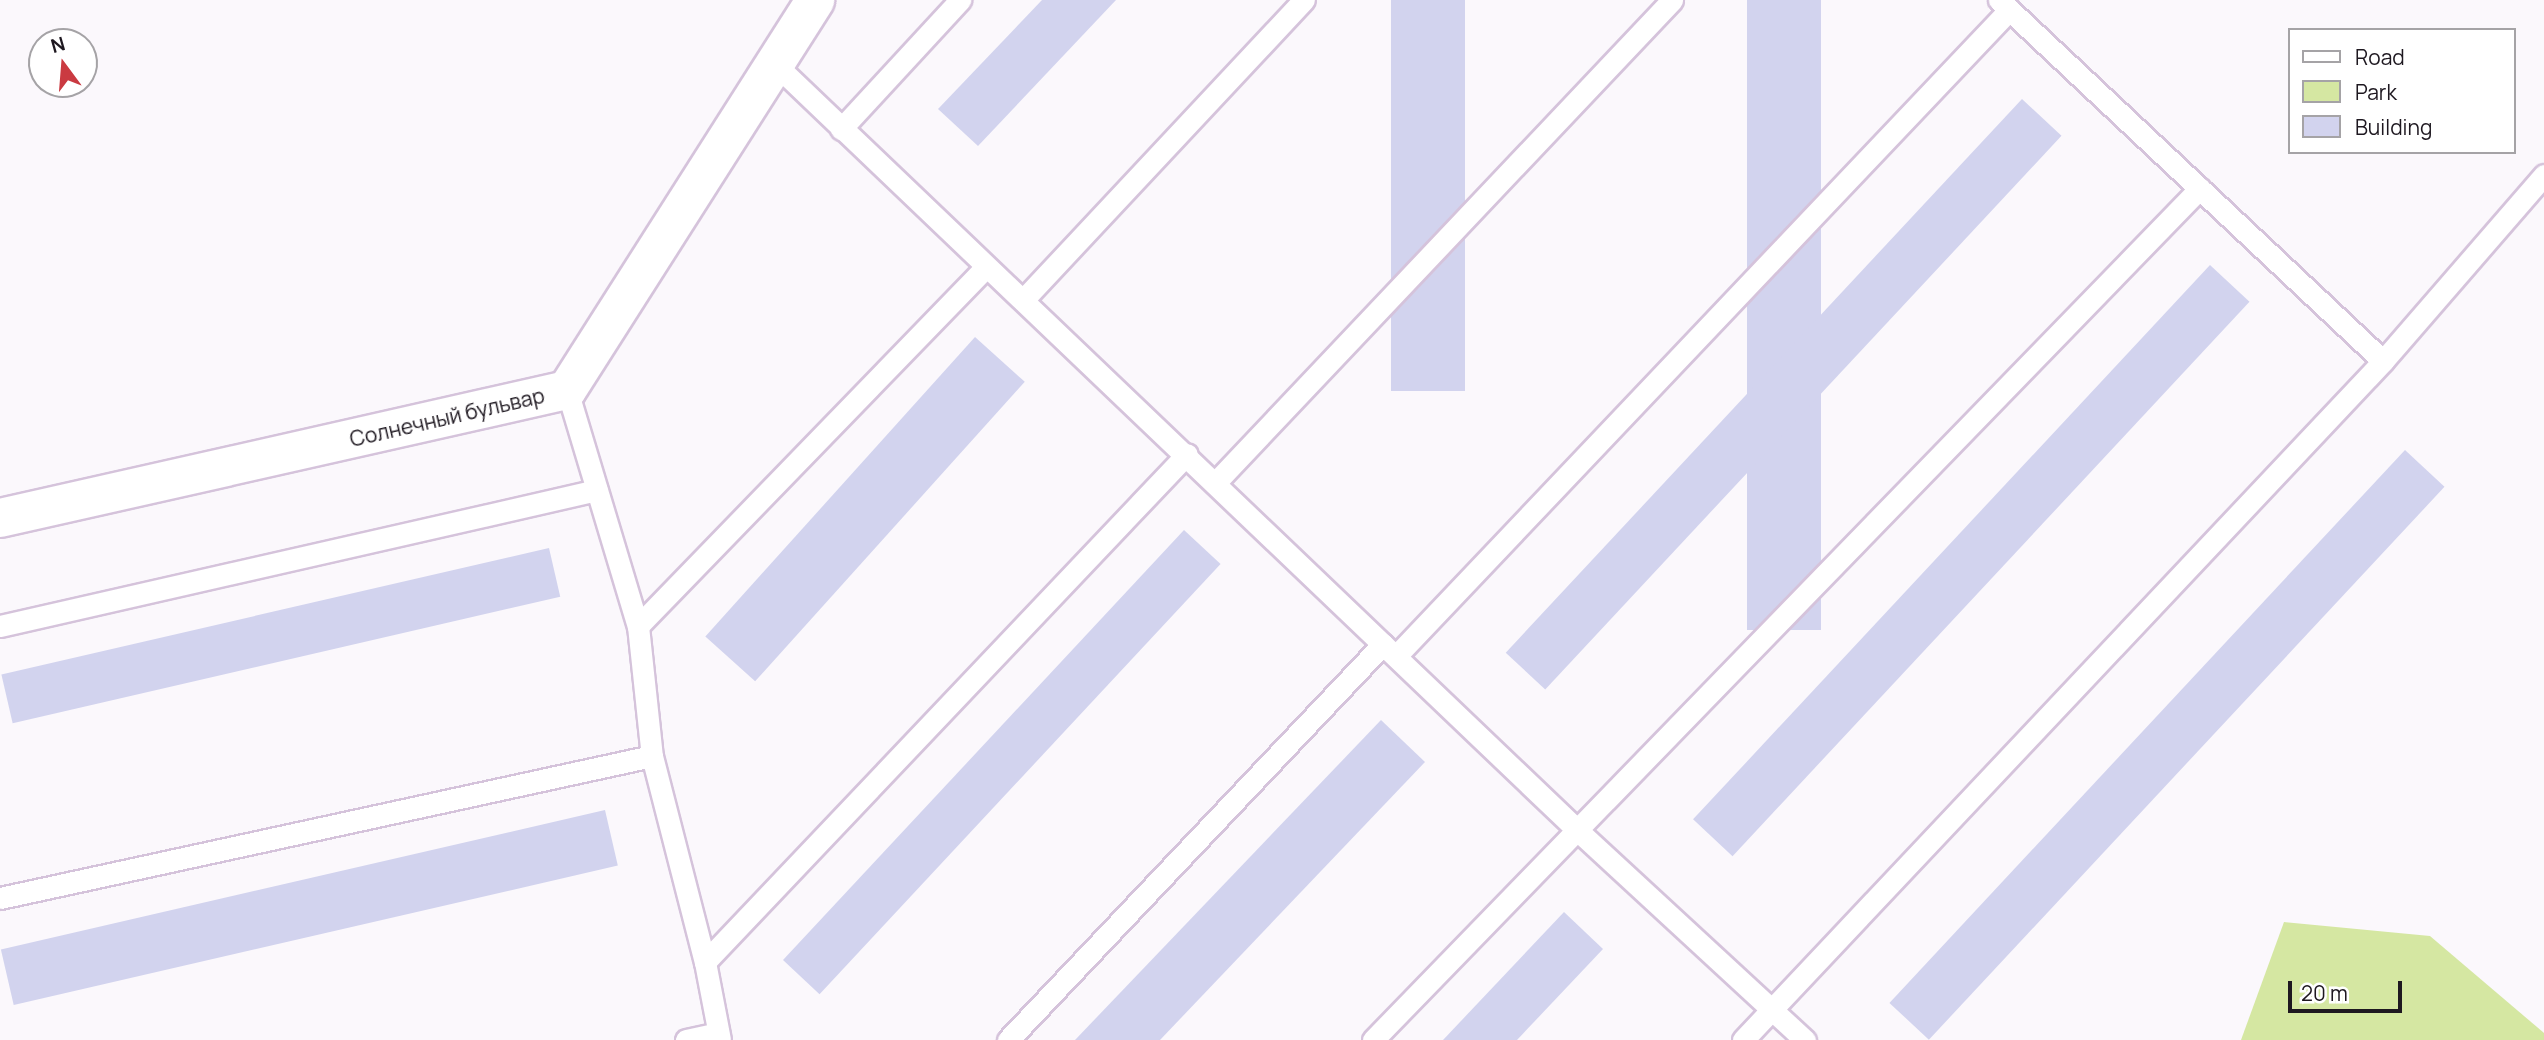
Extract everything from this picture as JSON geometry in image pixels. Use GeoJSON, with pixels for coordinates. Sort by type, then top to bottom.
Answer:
{"type":"FeatureCollection","features":[{"type":"Feature","properties":{"kind":"street","name":"Солнечный бульвар"},"geometry":{"type":"LineString","coordinates":[[0,518],[567,390],[815,0]]}},
{"type":"Feature","properties":{"kind":"lane"},"geometry":{"type":"LineString","coordinates":[[841,129],[960,0]]}},
{"type":"Feature","properties":{"kind":"lane"},"geometry":{"type":"LineString","coordinates":[[1023,300],[1304,0]]}},
{"type":"Feature","properties":{"kind":"lane"},"geometry":{"type":"LineString","coordinates":[[1215,482],[1671,0]]}},
{"type":"Feature","properties":{"kind":"lane"},"geometry":{"type":"LineString","coordinates":[[1008,1040],[1390,650],[2004,5],[2383,361]]}},
{"type":"Feature","properties":{"kind":"lane"},"geometry":{"type":"LineString","coordinates":[[774,63],[985,269],[1023,300],[1187,454],[1575,828],[1805,1040]]}},
{"type":"Feature","properties":{"kind":"lane"},"geometry":{"type":"LineString","coordinates":[[1743,1040],[2383,361],[2544,175]]}},
{"type":"Feature","properties":{"kind":"lane"},"geometry":{"type":"LineString","coordinates":[[1373,1040],[1575,828],[2200,188]]}},
{"type":"Feature","properties":{"kind":"lane"},"geometry":{"type":"LineString","coordinates":[[638,626],[985,269]]}},
{"type":"Feature","properties":{"kind":"lane"},"geometry":{"type":"LineString","coordinates":[[567,390],[638,626],[652,756],[705,962],[719,1036],[686,1040]]}},
{"type":"Feature","properties":{"kind":"lane"},"geometry":{"type":"LineString","coordinates":[[705,962],[1187,454]]}},
{"type":"Feature","properties":{"kind":"lane"},"geometry":{"type":"LineString","coordinates":[[0,626],[597,490]]}},
{"type":"Feature","properties":{"kind":"lane"},"geometry":{"type":"LineString","coordinates":[[0,898],[652,756]]}},
{"type":"Feature","properties":{"kind":"green space"},"geometry":{"type":"Polygon","coordinates":[[[2284,922],[2430,936],[2544,1033],[2544,1040],[2241,1040],[2284,922]]]}},
{"type":"Feature","properties":{"kind":"building"},"geometry":{"type":"Polygon","coordinates":[[[1042,0],[1116,0],[978,146],[938,109],[1042,0]]]}},
{"type":"Feature","properties":{"kind":"building"},"geometry":{"type":"Polygon","coordinates":[[[1391,0],[1465,0],[1465,391],[1391,391],[1391,0]]]}},
{"type":"Feature","properties":{"kind":"building"},"geometry":{"type":"Polygon","coordinates":[[[1747,0],[1821,0],[1821,630],[1747,630],[1747,0]]]}},
{"type":"Feature","properties":{"kind":"building"},"geometry":{"type":"Polygon","coordinates":[[[2022,99],[2061,136],[1545,689],[1506,653],[2022,99]]]}},
{"type":"Feature","properties":{"kind":"building"},"geometry":{"type":"Polygon","coordinates":[[[2210,265],[2249,302],[1733,856],[1693,819],[2210,265]]]}},
{"type":"Feature","properties":{"kind":"building"},"geometry":{"type":"Polygon","coordinates":[[[975,337],[1025,382],[755,681],[705,636],[975,337]]]}},
{"type":"Feature","properties":{"kind":"building"},"geometry":{"type":"Polygon","coordinates":[[[2405,450],[2444,487],[1929,1040],[1889,1003],[2405,450]]]}},
{"type":"Feature","properties":{"kind":"building"},"geometry":{"type":"Polygon","coordinates":[[[1184,530],[1221,564],[820,994],[783,960],[1184,530]]]}},
{"type":"Feature","properties":{"kind":"building"},"geometry":{"type":"Polygon","coordinates":[[[549,548],[560,597],[13,723],[1,674],[549,548]]]}},
{"type":"Feature","properties":{"kind":"building"},"geometry":{"type":"Polygon","coordinates":[[[1381,720],[1425,762],[1160,1040],[1075,1040],[1381,720]]]}},
{"type":"Feature","properties":{"kind":"building"},"geometry":{"type":"Polygon","coordinates":[[[605,810],[618,866],[14,1005],[1,949],[605,810]]]}},
{"type":"Feature","properties":{"kind":"building"},"geometry":{"type":"Polygon","coordinates":[[[1564,912],[1603,949],[1517,1040],[1443,1040],[1564,912]]]}}]}
